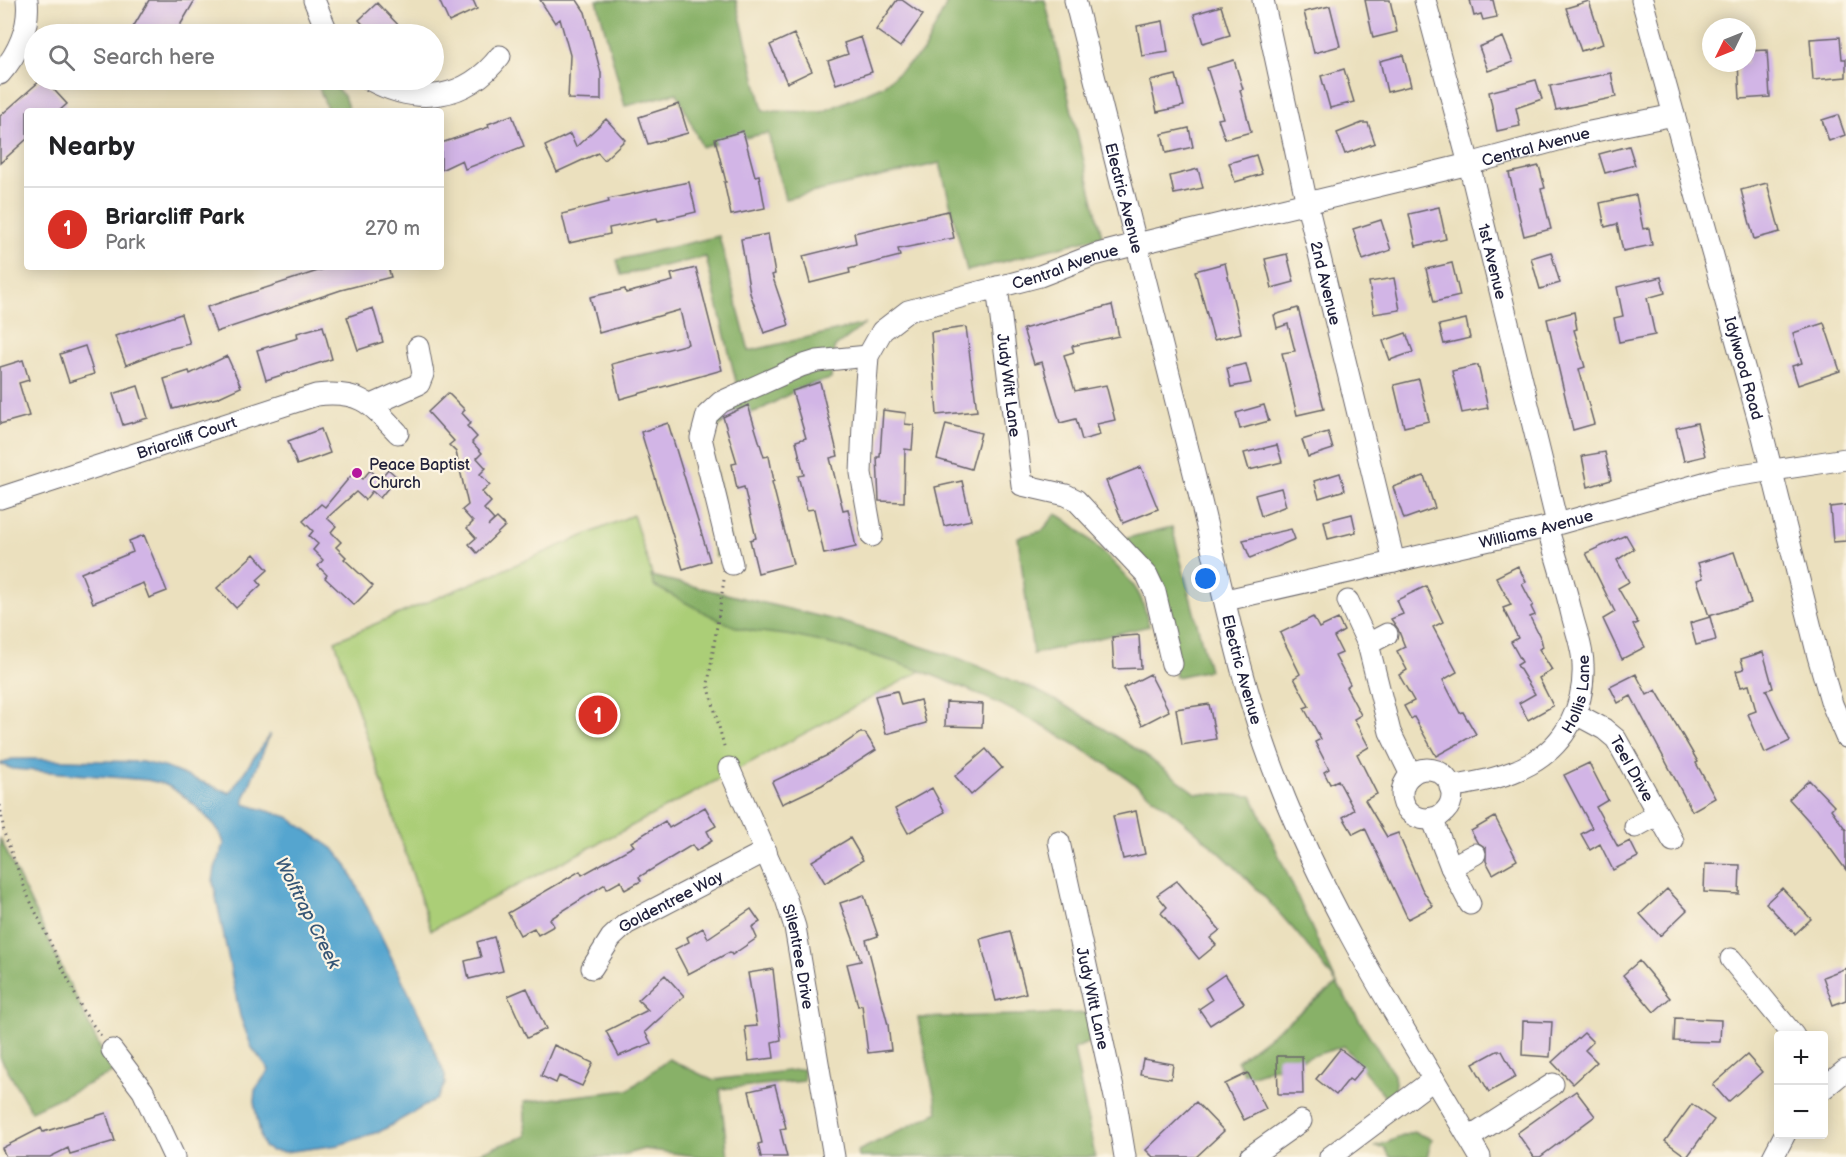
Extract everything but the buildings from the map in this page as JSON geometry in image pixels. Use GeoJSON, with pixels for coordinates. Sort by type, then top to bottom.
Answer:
{"type":"FeatureCollection","features":[{"type":"Feature","properties":{"kind":"street"},"geometry":{"type":"LineString","coordinates":[[25,24],[27,0]]}},
{"type":"Feature","properties":{"kind":"street"},"geometry":{"type":"LineString","coordinates":[[315,0],[324,24]]}},
{"type":"Feature","properties":{"kind":"street","name":"Electric Avenue"},"geometry":{"type":"LineString","coordinates":[[1075,0],[1254,710],[1271,764],[1310,858],[1339,915],[1480,1157]]}},
{"type":"Feature","properties":{"kind":"street","name":"2nd Avenue"},"geometry":{"type":"LineString","coordinates":[[1263,0],[1306,204],[1394,562]]}},
{"type":"Feature","properties":{"kind":"street","name":"1st Avenue"},"geometry":{"type":"LineString","coordinates":[[1425,0],[1469,164],[1552,525]]}},
{"type":"Feature","properties":{"kind":"street","name":"Idylwood Road"},"geometry":{"type":"LineString","coordinates":[[1642,0],[1770,469],[1818,656],[1832,704],[1846,737]]}},
{"type":"Feature","properties":{"kind":"street"},"geometry":{"type":"LineString","coordinates":[[0,74],[14,55],[24,35]]}},
{"type":"Feature","properties":{"kind":"street"},"geometry":{"type":"LineString","coordinates":[[395,90],[442,94],[459,90],[475,82],[500,56]]}},
{"type":"Feature","properties":{"kind":"street","name":"Central Avenue"},"geometry":{"type":"LineString","coordinates":[[868,356],[882,330],[908,311],[997,287],[1137,244],[1469,164],[1580,134],[1674,115]]}},
{"type":"Feature","properties":{"kind":"street","name":"Judy Witt Lane"},"geometry":{"type":"LineString","coordinates":[[997,287],[1022,484],[1066,495],[1076,500],[1147,575],[1155,592],[1172,664]]}},
{"type":"Feature","properties":{"kind":"street"},"geometry":{"type":"LineString","coordinates":[[398,433],[372,405],[419,384],[423,374],[418,347]]}},
{"type":"Feature","properties":{"kind":"street"},"geometry":{"type":"LineString","coordinates":[[732,564],[701,438],[707,415],[721,402],[817,361],[868,356],[861,473],[872,536]]}},
{"type":"Feature","properties":{"kind":"street","name":"Briarcliff Court"},"geometry":{"type":"LineString","coordinates":[[0,498],[101,458],[316,395],[350,394],[372,405]]}},
{"type":"Feature","properties":{"kind":"street","name":"Williams Avenue"},"geometry":{"type":"LineString","coordinates":[[1226,600],[1552,525],[1721,478],[1846,459]]}},
{"type":"Feature","properties":{"kind":"street","name":"Hollis Lane"},"geometry":{"type":"LineString","coordinates":[[1450,788],[1509,774],[1529,765],[1552,748],[1567,731],[1576,714],[1583,686],[1583,663],[1552,525]]}},
{"type":"Feature","properties":{"kind":"street"},"geometry":{"type":"LineString","coordinates":[[1348,601],[1368,644],[1390,732],[1411,775]]}},
{"type":"Feature","properties":{"kind":"street"},"geometry":{"type":"LineString","coordinates":[[1368,644],[1387,634]]}},
{"type":"Feature","properties":{"kind":"street","name":"Teel Drive"},"geometry":{"type":"LineString","coordinates":[[1576,714],[1604,729],[1616,739],[1673,841]]}},
{"type":"Feature","properties":{"kind":"street","name":"Silentree Drive"},"geometry":{"type":"LineString","coordinates":[[729,768],[786,899],[800,948],[834,1157]]}},
{"type":"Feature","properties":{"kind":"street"},"geometry":{"type":"LineString","coordinates":[[1426,770],[1441,774],[1450,788],[1450,804],[1445,810],[1432,819],[1418,818],[1406,808],[1403,802],[1403,787],[1411,775],[1426,770]]}},
{"type":"Feature","properties":{"kind":"street"},"geometry":{"type":"LineString","coordinates":[[1635,827],[1657,815]]}},
{"type":"Feature","properties":{"kind":"street"},"geometry":{"type":"LineString","coordinates":[[1432,819],[1450,867],[1470,904]]}},
{"type":"Feature","properties":{"kind":"street","name":"Judy Witt Lane"},"geometry":{"type":"LineString","coordinates":[[1059,842],[1116,1102],[1125,1157]]}},
{"type":"Feature","properties":{"kind":"street","name":"Goldentree Way"},"geometry":{"type":"LineString","coordinates":[[592,968],[610,938],[627,924],[766,851]]}},
{"type":"Feature","properties":{"kind":"street"},"geometry":{"type":"LineString","coordinates":[[1450,867],[1475,854]]}},
{"type":"Feature","properties":{"kind":"street"},"geometry":{"type":"LineString","coordinates":[[1731,959],[1791,1031]]}},
{"type":"Feature","properties":{"kind":"street"},"geometry":{"type":"LineString","coordinates":[[112,1050],[143,1091],[170,1156]]}},
{"type":"Feature","properties":{"kind":"street"},"geometry":{"type":"LineString","coordinates":[[1330,1157],[1434,1079]]}},
{"type":"Feature","properties":{"kind":"street"},"geometry":{"type":"LineString","coordinates":[[1469,1138],[1553,1084]]}},
{"type":"Feature","properties":{"kind":"street"},"geometry":{"type":"LineString","coordinates":[[1250,1157],[1301,1121]]}},
{"type":"Feature","properties":{"kind":"street"},"geometry":{"type":"LineString","coordinates":[[1773,1157],[1782,1139]]}},
{"type":"Feature","properties":{"kind":"path"},"geometry":{"type":"LineString","coordinates":[[729,768],[708,684],[726,569],[732,564]]}},
{"type":"Feature","properties":{"kind":"path"},"geometry":{"type":"LineString","coordinates":[[0,805],[2,833],[27,894],[83,1011],[112,1050]]}},
{"type":"Feature","properties":{"kind":"green space"},"geometry":{"type":"Polygon","coordinates":[[[597,0],[736,0],[763,111],[822,112],[882,86],[923,52],[947,3],[936,0],[1045,0],[1102,236],[967,271],[940,163],[785,199],[768,133],[702,147],[677,93],[625,106],[597,0]]]}},
{"type":"Feature","properties":{"kind":"green space"},"geometry":{"type":"Polygon","coordinates":[[[320,90],[338,90],[344,96],[348,108],[327,108],[320,90]]]}},
{"type":"Feature","properties":{"kind":"green space"},"geometry":{"type":"Polygon","coordinates":[[[719,236],[749,351],[865,324],[834,348],[831,379],[804,386],[760,410],[726,420],[714,430],[709,442],[733,554],[716,557],[692,440],[740,398],[706,257],[621,275],[617,260],[719,236]]]}},
{"type":"Feature","properties":{"kind":"green space"},"geometry":{"type":"Polygon","coordinates":[[[1056,514],[1086,537],[1132,583],[1141,599],[1149,626],[1033,654],[1018,537],[1042,531],[1056,514]]]}},
{"type":"Feature","properties":{"kind":"green space"},"geometry":{"type":"Polygon","coordinates":[[[633,515],[655,584],[829,642],[923,670],[431,930],[335,641],[633,515]]]}},
{"type":"Feature","properties":{"kind":"green space"},"geometry":{"type":"Polygon","coordinates":[[[1172,527],[1209,670],[1176,677],[1160,604],[1111,542],[1172,527]]]}},
{"type":"Feature","properties":{"kind":"green space"},"geometry":{"type":"Polygon","coordinates":[[[651,576],[839,621],[958,658],[1038,691],[1077,712],[1142,753],[1196,793],[1252,796],[1337,984],[1294,930],[1247,879],[1196,832],[1143,789],[1086,751],[1026,717],[963,688],[898,663],[859,651],[793,636],[752,631],[729,624],[654,586],[651,576]]]}},
{"type":"Feature","properties":{"kind":"green space"},"geometry":{"type":"Polygon","coordinates":[[[0,838],[112,1073],[31,1111],[0,1057],[0,838]]]}},
{"type":"Feature","properties":{"kind":"green space"},"geometry":{"type":"Polygon","coordinates":[[[1337,984],[1394,1075],[1396,1090],[1389,1102],[1344,1046],[1246,1077],[1237,1061],[1337,984]]]}},
{"type":"Feature","properties":{"kind":"green space"},"geometry":{"type":"Polygon","coordinates":[[[1089,1013],[1094,1040],[1074,1049],[1095,1157],[859,1157],[858,1151],[938,1112],[918,1018],[1089,1013]]]}},
{"type":"Feature","properties":{"kind":"green space"},"geometry":{"type":"Polygon","coordinates":[[[669,1059],[712,1080],[803,1069],[804,1081],[720,1089],[728,1157],[702,1157],[644,1149],[615,1157],[467,1157],[526,1136],[524,1102],[628,1090],[669,1059]]]}},
{"type":"Feature","properties":{"kind":"green space"},"geometry":{"type":"Polygon","coordinates":[[[1413,1132],[1432,1139],[1427,1157],[1390,1157],[1385,1148],[1375,1147],[1413,1132]]]}},
{"type":"Feature","properties":{"kind":"water","name":"Wolftrap Creek"},"geometry":{"type":"Polygon","coordinates":[[[270,734],[244,804],[288,817],[335,850],[346,864],[420,1016],[445,1075],[445,1084],[437,1099],[381,1131],[339,1145],[285,1152],[271,1151],[264,1147],[261,1139],[254,1102],[255,1090],[269,1070],[252,1048],[240,1016],[213,882],[215,868],[224,845],[217,830],[193,804],[177,791],[162,784],[147,780],[13,769],[0,764],[12,759],[142,762],[164,767],[230,793],[270,734]]]}},
{"type":"Feature","properties":{"kind":"place","name":"Peace Baptist Church"},"geometry":{"type":"Point","coordinates":[357,473]}},
{"type":"Feature","properties":{"kind":"place","name":"Briarcliff Park"},"geometry":{"type":"Point","coordinates":[598,715]}}]}
